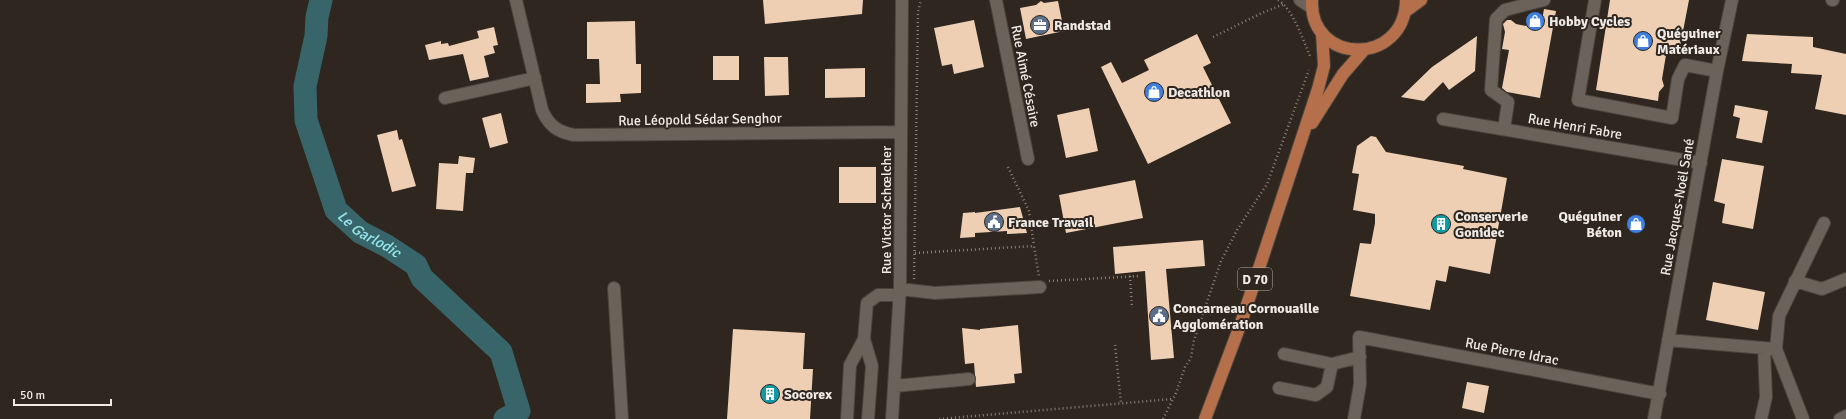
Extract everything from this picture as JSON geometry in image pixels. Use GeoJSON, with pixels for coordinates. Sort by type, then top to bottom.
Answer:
{"type":"FeatureCollection","features":[{"type":"Feature","properties":{"kind":"main road"},"geometry":{"type":"LineString","coordinates":[[1312,4],[1315,21],[1330,41],[1340,47],[1352,50],[1364,50],[1379,46],[1392,38],[1401,26],[1406,6],[1421,0]]}},
{"type":"Feature","properties":{"kind":"main road","name":"D 70"},"geometry":{"type":"LineString","coordinates":[[1205,419],[1241,323],[1275,215],[1303,138],[1324,66],[1322,32]]}},
{"type":"Feature","properties":{"kind":"main road","name":"D 70"},"geometry":{"type":"LineString","coordinates":[[1303,138],[1343,74],[1364,50]]}},
{"type":"Feature","properties":{"kind":"street","name":"Rue Léopold Sédar Senghor"},"geometry":{"type":"LineString","coordinates":[[516,0],[546,119],[552,127],[560,131],[574,135],[901,132]]}},
{"type":"Feature","properties":{"kind":"street","name":"Rue Victor Schœlcher"},"geometry":{"type":"LineString","coordinates":[[892,419],[900,292],[902,0]]}},
{"type":"Feature","properties":{"kind":"street","name":"Rue Aimé Césaire"},"geometry":{"type":"LineString","coordinates":[[996,0],[1028,159]]}},
{"type":"Feature","properties":{"kind":"street"},"geometry":{"type":"LineString","coordinates":[[1300,0],[1312,4]]}},
{"type":"Feature","properties":{"kind":"street"},"geometry":{"type":"LineString","coordinates":[[1504,130],[1508,102],[1491,90],[1496,19],[1505,10],[1544,0]]}},
{"type":"Feature","properties":{"kind":"street"},"geometry":{"type":"LineString","coordinates":[[1595,0],[1578,100],[1672,118],[1678,79],[1685,65],[1717,71]]}},
{"type":"Feature","properties":{"kind":"street","name":"Rue Jacques-Noël Sané"},"geometry":{"type":"LineString","coordinates":[[1654,419],[1660,394],[1668,340],[1717,71],[1733,1]]}},
{"type":"Feature","properties":{"kind":"street"},"geometry":{"type":"LineString","coordinates":[[445,98],[535,78]]}},
{"type":"Feature","properties":{"kind":"street","name":"Rue Henri Fabre"},"geometry":{"type":"LineString","coordinates":[[1443,119],[1701,163]]}},
{"type":"Feature","properties":{"kind":"street"},"geometry":{"type":"LineString","coordinates":[[1803,419],[1776,349],[1779,316],[1824,223]]}},
{"type":"Feature","properties":{"kind":"street"},"geometry":{"type":"LineString","coordinates":[[1795,281],[1822,289],[1846,279]]}},
{"type":"Feature","properties":{"kind":"street"},"geometry":{"type":"LineString","coordinates":[[868,419],[872,366],[864,339],[867,303],[878,295],[900,292],[935,293],[1039,284]]}},
{"type":"Feature","properties":{"kind":"street"},"geometry":{"type":"LineString","coordinates":[[614,288],[622,419]]}},
{"type":"Feature","properties":{"kind":"street","name":"Rue Pierre Idrac"},"geometry":{"type":"LineString","coordinates":[[1360,357],[1359,337],[1660,394]]}},
{"type":"Feature","properties":{"kind":"street"},"geometry":{"type":"LineString","coordinates":[[847,419],[850,365],[864,339]]}},
{"type":"Feature","properties":{"kind":"street"},"geometry":{"type":"LineString","coordinates":[[1668,340],[1776,349]]}},
{"type":"Feature","properties":{"kind":"street"},"geometry":{"type":"LineString","coordinates":[[1761,419],[1766,397],[1764,348]]}},
{"type":"Feature","properties":{"kind":"street"},"geometry":{"type":"LineString","coordinates":[[1284,354],[1332,364],[1360,357],[1360,384],[1354,419]]}},
{"type":"Feature","properties":{"kind":"street"},"geometry":{"type":"LineString","coordinates":[[1279,388],[1316,395],[1327,387],[1332,364]]}},
{"type":"Feature","properties":{"kind":"street"},"geometry":{"type":"LineString","coordinates":[[895,386],[969,379]]}},
{"type":"Feature","properties":{"kind":"street"},"geometry":{"type":"LineString","coordinates":[[1840,419],[1846,416]]}},
{"type":"Feature","properties":{"kind":"path"},"geometry":{"type":"LineString","coordinates":[[1278,0],[1284,4],[1312,61]]}},
{"type":"Feature","properties":{"kind":"path"},"geometry":{"type":"LineString","coordinates":[[1284,4],[1285,0]]}},
{"type":"Feature","properties":{"kind":"path"},"geometry":{"type":"LineString","coordinates":[[1214,38],[1262,13],[1284,4]]}},
{"type":"Feature","properties":{"kind":"path"},"geometry":{"type":"LineString","coordinates":[[1163,419],[1176,393],[1185,367],[1191,358],[1194,340],[1221,261],[1237,230],[1266,184],[1310,68]]}},
{"type":"Feature","properties":{"kind":"path"},"geometry":{"type":"LineString","coordinates":[[1008,167],[1029,211],[1039,284],[1140,276]]}},
{"type":"Feature","properties":{"kind":"path"},"geometry":{"type":"LineString","coordinates":[[915,253],[1034,246]]}},
{"type":"Feature","properties":{"kind":"path"},"geometry":{"type":"LineString","coordinates":[[1130,276],[1132,308]]}},
{"type":"Feature","properties":{"kind":"path"},"geometry":{"type":"LineString","coordinates":[[1115,345],[1122,403]]}},
{"type":"Feature","properties":{"kind":"path"},"geometry":{"type":"LineString","coordinates":[[940,419],[1173,399]]}},
{"type":"Feature","properties":{"kind":"building"},"geometry":{"type":"Polygon","coordinates":[[[763,0],[863,0],[862,14],[765,24],[763,0]]]}},
{"type":"Feature","properties":{"kind":"building"},"geometry":{"type":"Polygon","coordinates":[[[1610,0],[1689,0],[1679,52],[1667,49],[1662,79],[1664,86],[1659,92],[1658,101],[1596,90],[1610,0]]]}},
{"type":"Feature","properties":{"kind":"building"},"geometry":{"type":"Polygon","coordinates":[[[1041,1],[1044,3],[1058,1],[1064,31],[1026,39],[1020,8],[1036,5],[1041,1]]]}},
{"type":"Feature","properties":{"kind":"building"},"geometry":{"type":"Polygon","coordinates":[[[1544,9],[1556,11],[1540,98],[1507,92],[1502,88],[1509,50],[1502,49],[1505,32],[1503,24],[1507,20],[1511,20],[1516,24],[1532,27],[1542,20],[1544,9]]]}},
{"type":"Feature","properties":{"kind":"building"},"geometry":{"type":"Polygon","coordinates":[[[974,20],[984,67],[954,74],[952,64],[942,66],[934,28],[974,20]]]}},
{"type":"Feature","properties":{"kind":"building"},"geometry":{"type":"Polygon","coordinates":[[[635,21],[636,64],[641,64],[641,93],[620,94],[621,102],[586,103],[586,84],[600,84],[599,59],[587,59],[587,22],[635,21]]]}},
{"type":"Feature","properties":{"kind":"building"},"geometry":{"type":"Polygon","coordinates":[[[494,27],[498,45],[493,46],[495,53],[484,56],[489,77],[470,81],[463,54],[429,60],[425,45],[441,41],[441,44],[448,43],[449,46],[479,38],[477,31],[494,27]]]}},
{"type":"Feature","properties":{"kind":"building"},"geometry":{"type":"Polygon","coordinates":[[[1197,34],[1211,63],[1203,67],[1231,123],[1148,164],[1101,67],[1111,62],[1122,83],[1149,70],[1144,60],[1197,34]]]}},
{"type":"Feature","properties":{"kind":"building"},"geometry":{"type":"Polygon","coordinates":[[[1747,34],[1813,37],[1813,47],[1846,54],[1846,115],[1815,109],[1822,75],[1791,73],[1792,64],[1742,61],[1747,34]]]}},
{"type":"Feature","properties":{"kind":"building"},"geometry":{"type":"Polygon","coordinates":[[[1477,36],[1475,71],[1449,90],[1443,82],[1424,101],[1401,97],[1432,67],[1477,36]]]}},
{"type":"Feature","properties":{"kind":"building"},"geometry":{"type":"Polygon","coordinates":[[[713,56],[739,56],[739,80],[713,80],[713,56]]]}},
{"type":"Feature","properties":{"kind":"building"},"geometry":{"type":"Polygon","coordinates":[[[764,57],[788,57],[789,95],[765,96],[764,57]]]}},
{"type":"Feature","properties":{"kind":"building"},"geometry":{"type":"Polygon","coordinates":[[[865,68],[865,97],[825,98],[825,69],[865,68]]]}},
{"type":"Feature","properties":{"kind":"building"},"geometry":{"type":"Polygon","coordinates":[[[1735,105],[1768,111],[1762,143],[1736,138],[1740,118],[1733,116],[1735,105]]]}},
{"type":"Feature","properties":{"kind":"building"},"geometry":{"type":"Polygon","coordinates":[[[1089,108],[1098,151],[1066,158],[1057,115],[1089,108]]]}},
{"type":"Feature","properties":{"kind":"building"},"geometry":{"type":"Polygon","coordinates":[[[501,113],[508,143],[490,148],[482,118],[501,113]]]}},
{"type":"Feature","properties":{"kind":"building"},"geometry":{"type":"Polygon","coordinates":[[[397,130],[399,140],[402,139],[416,186],[392,192],[377,135],[397,130]]]}},
{"type":"Feature","properties":{"kind":"building","name":"Conserverie Gonidec"},"geometry":{"type":"Polygon","coordinates":[[[1371,136],[1376,137],[1386,152],[1464,166],[1463,169],[1507,178],[1490,274],[1449,266],[1446,282],[1436,280],[1430,310],[1350,296],[1360,243],[1371,244],[1375,223],[1375,214],[1353,210],[1359,174],[1352,173],[1357,146],[1371,136]]]}},
{"type":"Feature","properties":{"kind":"building"},"geometry":{"type":"Polygon","coordinates":[[[459,156],[475,158],[473,173],[466,173],[463,211],[436,209],[439,163],[458,164],[459,156]]]}},
{"type":"Feature","properties":{"kind":"building"},"geometry":{"type":"Polygon","coordinates":[[[1722,159],[1764,166],[1753,229],[1722,223],[1725,204],[1714,201],[1722,159]]]}},
{"type":"Feature","properties":{"kind":"building"},"geometry":{"type":"Polygon","coordinates":[[[839,167],[876,167],[876,203],[839,203],[839,167]]]}},
{"type":"Feature","properties":{"kind":"building"},"geometry":{"type":"Polygon","coordinates":[[[1135,180],[1143,218],[1066,233],[1059,195],[1135,180]]]}},
{"type":"Feature","properties":{"kind":"building"},"geometry":{"type":"Polygon","coordinates":[[[1020,207],[1027,233],[1007,234],[1007,231],[975,233],[975,237],[960,238],[963,213],[975,213],[1020,207]]]}},
{"type":"Feature","properties":{"kind":"building","name":"Concarneau Cornouaille Agglomération"},"geometry":{"type":"Polygon","coordinates":[[[1203,240],[1205,266],[1166,269],[1174,358],[1151,360],[1145,271],[1115,274],[1113,247],[1203,240]]]}},
{"type":"Feature","properties":{"kind":"building"},"geometry":{"type":"Polygon","coordinates":[[[1713,282],[1765,292],[1758,330],[1706,320],[1713,282]]]}},
{"type":"Feature","properties":{"kind":"building"},"geometry":{"type":"Polygon","coordinates":[[[1018,325],[1022,373],[1014,374],[1015,383],[976,387],[974,363],[965,364],[962,328],[980,330],[1018,325]]]}},
{"type":"Feature","properties":{"kind":"building","name":"Socorex"},"geometry":{"type":"Polygon","coordinates":[[[733,329],[805,333],[803,369],[813,369],[810,419],[727,419],[733,329]]]}},
{"type":"Feature","properties":{"kind":"building"},"geometry":{"type":"Polygon","coordinates":[[[1467,382],[1489,386],[1484,413],[1462,408],[1467,382]]]}},
{"type":"Feature","properties":{"kind":"waterway","name":"Le Garlodic"},"geometry":{"type":"LineString","coordinates":[[321,0],[317,17],[316,36],[305,86],[306,120],[336,210],[360,232],[387,246],[416,265],[422,278],[501,352],[519,411],[505,419]]}},
{"type":"Feature","properties":{"kind":"place","name":"Hobby Cycles"},"geometry":{"type":"Point","coordinates":[1535,21]}},
{"type":"Feature","properties":{"kind":"place","name":"Randstad"},"geometry":{"type":"Point","coordinates":[1040,25]}},
{"type":"Feature","properties":{"kind":"place","name":"Quéguiner Matériaux"},"geometry":{"type":"Point","coordinates":[1643,41]}},
{"type":"Feature","properties":{"kind":"place","name":"Decathlon"},"geometry":{"type":"Point","coordinates":[1154,92]}},
{"type":"Feature","properties":{"kind":"place","name":"France Travail"},"geometry":{"type":"Point","coordinates":[994,222]}},
{"type":"Feature","properties":{"kind":"place","name":"Conserverie Gonidec"},"geometry":{"type":"Point","coordinates":[1441,224]}},
{"type":"Feature","properties":{"kind":"place","name":"Quéguiner Béton"},"geometry":{"type":"Point","coordinates":[1636,224]}},
{"type":"Feature","properties":{"kind":"place","name":"Concarneau Cornouaille Agglomération"},"geometry":{"type":"Point","coordinates":[1159,316]}},
{"type":"Feature","properties":{"kind":"place","name":"Socorex"},"geometry":{"type":"Point","coordinates":[770,394]}}]}
